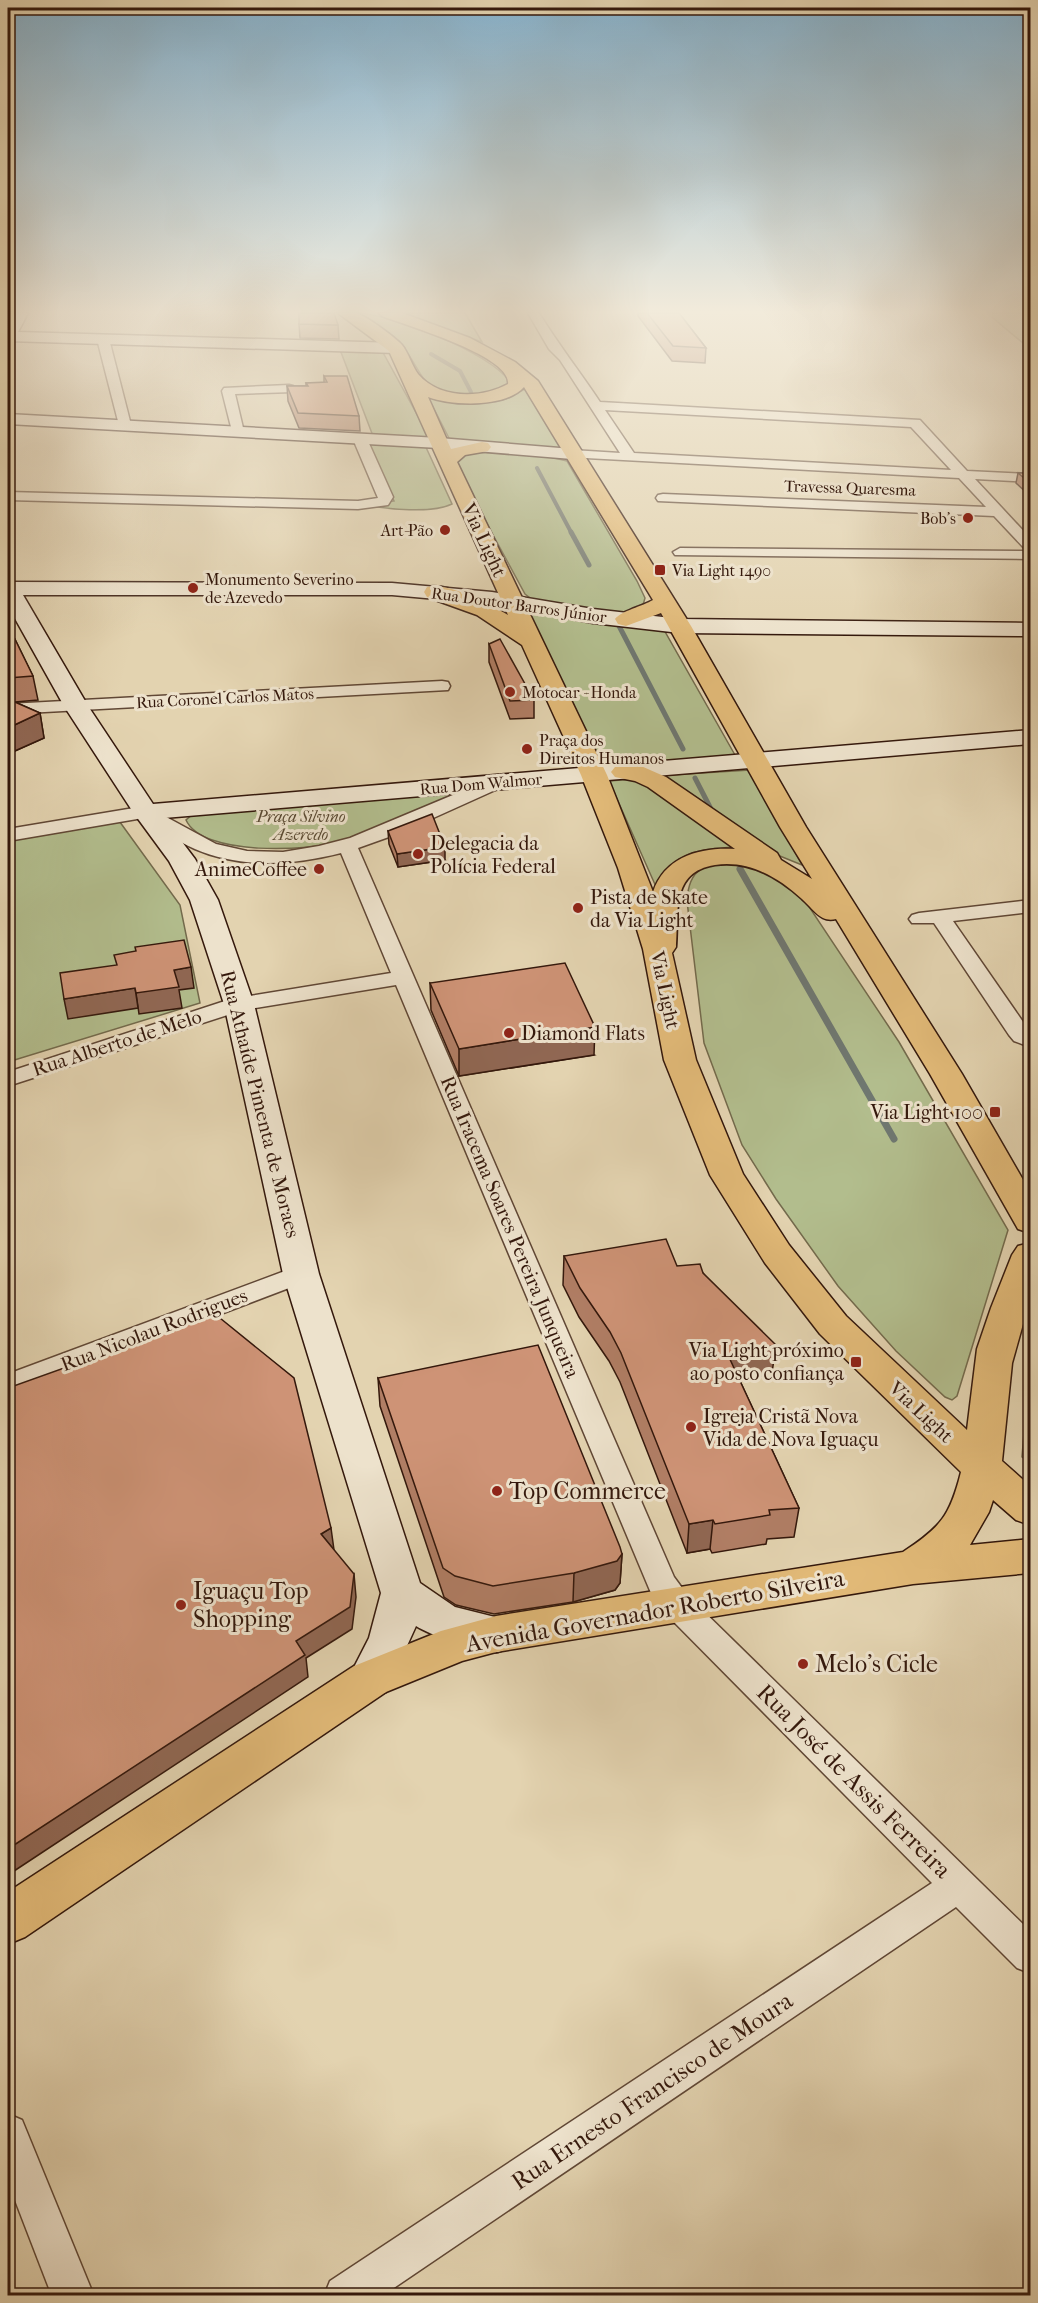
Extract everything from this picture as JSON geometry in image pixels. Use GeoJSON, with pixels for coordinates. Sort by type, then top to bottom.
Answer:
{"type":"FeatureCollection","features":[{"type":"Feature","properties":{"kind":"main road"},"geometry":{"type":"LineString","coordinates":[[37,420],[360,439],[443,452],[482,447],[572,454]]}},
{"type":"Feature","properties":{"kind":"main road","name":"Via Light"},"geometry":{"type":"LineString","coordinates":[[429,420],[443,452],[518,600],[531,642],[609,773],[632,868],[660,966],[680,1060],[727,1175],[799,1285],[833,1325],[893,1386],[1030,1509]]}},
{"type":"Feature","properties":{"kind":"main road"},"geometry":{"type":"LineString","coordinates":[[553,420],[680,626],[794,827],[996,1158],[1030,1221]]}},
{"type":"Feature","properties":{"kind":"main road","name":"Rua Doutor Barros Júnior"},"geometry":{"type":"LineString","coordinates":[[8,589],[307,588],[435,592],[518,600],[680,626],[1030,629]]}},
{"type":"Feature","properties":{"kind":"main road","name":"Rua Athaíde Pimenta de Moraes"},"geometry":{"type":"LineString","coordinates":[[8,589],[76,706],[146,812],[182,859],[196,884],[204,900],[239,1004],[301,1274],[402,1593],[398,1618],[391,1639],[370,1679]]}},
{"type":"Feature","properties":{"kind":"main road"},"geometry":{"type":"LineString","coordinates":[[435,592],[481,608],[509,624],[531,642]]}},
{"type":"Feature","properties":{"kind":"main road"},"geometry":{"type":"LineString","coordinates":[[626,619],[655,609],[664,602]]}},
{"type":"Feature","properties":{"kind":"main road","name":"Rua Dom Walmor"},"geometry":{"type":"LineString","coordinates":[[146,812],[1030,737]]}},
{"type":"Feature","properties":{"kind":"main road"},"geometry":{"type":"LineString","coordinates":[[609,773],[641,774],[657,782],[789,874],[832,911],[886,976]]}},
{"type":"Feature","properties":{"kind":"main road"},"geometry":{"type":"LineString","coordinates":[[660,966],[667,894],[674,876],[683,867],[704,858],[736,856],[758,860],[789,874]]}},
{"type":"Feature","properties":{"kind":"main road"},"geometry":{"type":"LineString","coordinates":[[996,1158],[1030,1194]]}},
{"type":"Feature","properties":{"kind":"main road","name":"Avenida Governador Roberto Silveira"},"geometry":{"type":"LineString","coordinates":[[913,1567],[947,1543],[962,1526],[974,1498],[981,1465],[993,1361],[1009,1305],[1030,1255]]}},
{"type":"Feature","properties":{"kind":"main road","name":"Avenida Governador Roberto Silveira"},"geometry":{"type":"LineString","coordinates":[[8,1920],[370,1679],[456,1644],[496,1634],[913,1567],[1030,1556]]}},
{"type":"Feature","properties":{"kind":"main road"},"geometry":{"type":"LineString","coordinates":[[402,1593],[444,1622],[496,1634]]}},
{"type":"Feature","properties":{"kind":"street"},"geometry":{"type":"LineString","coordinates":[[124,420],[125,425]]}},
{"type":"Feature","properties":{"kind":"street"},"geometry":{"type":"LineString","coordinates":[[235,420],[238,432]]}},
{"type":"Feature","properties":{"kind":"street"},"geometry":{"type":"LineString","coordinates":[[607,420],[630,456]]}},
{"type":"Feature","properties":{"kind":"street"},"geometry":{"type":"LineString","coordinates":[[868,420],[915,423],[1030,546]]}},
{"type":"Feature","properties":{"kind":"street"},"geometry":{"type":"LineString","coordinates":[[8,496],[358,505],[383,502],[386,497],[383,488],[360,439]]}},
{"type":"Feature","properties":{"kind":"street"},"geometry":{"type":"LineString","coordinates":[[572,454],[1030,478]]}},
{"type":"Feature","properties":{"kind":"street","name":"Travessa Quaresma"},"geometry":{"type":"LineString","coordinates":[[663,498],[998,512]]}},
{"type":"Feature","properties":{"kind":"street"},"geometry":{"type":"LineString","coordinates":[[680,552],[1030,555]]}},
{"type":"Feature","properties":{"kind":"street","name":"Rua Coronel Carlos Matos"},"geometry":{"type":"LineString","coordinates":[[8,709],[442,686]]}},
{"type":"Feature","properties":{"kind":"street"},"geometry":{"type":"LineString","coordinates":[[8,836],[146,812],[208,848],[236,854],[298,855],[348,847],[496,783]]}},
{"type":"Feature","properties":{"kind":"street","name":"Rua Iracema Soares Pereira Junqueira"},"geometry":{"type":"LineString","coordinates":[[348,847],[645,1547],[662,1584],[677,1605]]}},
{"type":"Feature","properties":{"kind":"street"},"geometry":{"type":"LineString","coordinates":[[1030,906],[929,917],[1017,1030],[1030,1040]]}},
{"type":"Feature","properties":{"kind":"street","name":"Rua Alberto de Melo"},"geometry":{"type":"LineString","coordinates":[[8,1079],[239,1004],[405,977]]}},
{"type":"Feature","properties":{"kind":"street","name":"Rua Nicolau Rodrigues"},"geometry":{"type":"LineString","coordinates":[[8,1385],[301,1274]]}},
{"type":"Feature","properties":{"kind":"street","name":"Rua José de Assis Ferreira"},"geometry":{"type":"LineString","coordinates":[[677,1605],[1030,1956]]}},
{"type":"Feature","properties":{"kind":"street","name":"Rua Ernesto Francisco de Moura"},"geometry":{"type":"LineString","coordinates":[[345,2295],[959,1885]]}},
{"type":"Feature","properties":{"kind":"street"},"geometry":{"type":"LineString","coordinates":[[8,2133],[73,2295]]}},
{"type":"Feature","properties":{"kind":"green space"},"geometry":{"type":"Polygon","coordinates":[[[367,420],[420,420],[431,440],[373,436],[367,420]]]}},
{"type":"Feature","properties":{"kind":"green space"},"geometry":{"type":"Polygon","coordinates":[[[440,420],[544,420],[563,451],[451,442],[440,420]]]}},
{"type":"Feature","properties":{"kind":"green space"},"geometry":{"type":"Polygon","coordinates":[[[364,441],[424,443],[452,504],[421,510],[365,505],[394,501],[364,441]]]}},
{"type":"Feature","properties":{"kind":"green space"},"geometry":{"type":"Polygon","coordinates":[[[479,452],[541,455],[567,461],[637,581],[645,598],[643,605],[626,613],[603,613],[534,601],[525,594],[453,461],[461,456],[479,452]]]}},
{"type":"Feature","properties":{"kind":"green space"},"geometry":{"type":"Polygon","coordinates":[[[525,609],[664,630],[735,755],[600,767],[525,609]]]}},
{"type":"Feature","properties":{"kind":"green space"},"geometry":{"type":"Polygon","coordinates":[[[750,770],[802,865],[770,852],[654,776],[750,770]]]}},
{"type":"Feature","properties":{"kind":"green space"},"geometry":{"type":"Polygon","coordinates":[[[633,779],[648,786],[736,847],[688,854],[678,860],[662,876],[657,889],[609,781],[633,779]]]}},
{"type":"Feature","properties":{"kind":"green space","name":"Praça Silvino Azeredo"},"geometry":{"type":"Polygon","coordinates":[[[457,792],[444,801],[352,838],[307,847],[283,849],[234,846],[196,832],[186,820],[194,813],[457,792]]]}},
{"type":"Feature","properties":{"kind":"green space"},"geometry":{"type":"Polygon","coordinates":[[[117,818],[180,905],[200,1003],[8,1062],[8,839],[117,818]]]}},
{"type":"Feature","properties":{"kind":"green space"},"geometry":{"type":"Polygon","coordinates":[[[743,862],[794,884],[899,1042],[1008,1230],[957,1396],[952,1400],[945,1397],[896,1351],[838,1286],[776,1199],[742,1145],[704,1043],[687,901],[692,879],[697,872],[711,865],[743,862]]]}},
{"type":"Feature","properties":{"kind":"green space"},"geometry":{"type":"Polygon","coordinates":[[[1030,1362],[1030,1463],[1022,1457],[1030,1362]]]}},
{"type":"Feature","properties":{"kind":"building"},"geometry":{"type":"Polygon","coordinates":[[[1018,473],[1030,473],[1030,483],[1018,473]]]}},
{"type":"Feature","properties":{"kind":"building"},"geometry":{"type":"Polygon","coordinates":[[[8,625],[33,676],[8,678],[8,625]]]}},
{"type":"Feature","properties":{"kind":"building"},"geometry":{"type":"Polygon","coordinates":[[[500,639],[534,700],[510,701],[489,644],[500,639]]]}},
{"type":"Feature","properties":{"kind":"building"},"geometry":{"type":"Polygon","coordinates":[[[8,699],[40,713],[8,728],[8,699]]]}},
{"type":"Feature","properties":{"kind":"building"},"geometry":{"type":"Polygon","coordinates":[[[432,814],[445,847],[397,854],[388,831],[432,814]]]}},
{"type":"Feature","properties":{"kind":"building"},"geometry":{"type":"Polygon","coordinates":[[[184,940],[191,967],[174,970],[179,987],[136,993],[135,988],[64,999],[60,973],[117,965],[114,955],[136,951],[135,947],[184,940]]]}},
{"type":"Feature","properties":{"kind":"building"},"geometry":{"type":"Polygon","coordinates":[[[565,963],[595,1027],[459,1049],[430,983],[565,963]]]}},
{"type":"Feature","properties":{"kind":"building","name":"Igreja Cristã Nova Vida de Nova Iguaçu"},"geometry":{"type":"Polygon","coordinates":[[[666,1239],[677,1266],[700,1264],[703,1273],[776,1345],[728,1355],[799,1508],[769,1510],[770,1515],[715,1524],[713,1520],[689,1524],[621,1353],[610,1332],[580,1288],[564,1256],[666,1239]]]}},
{"type":"Feature","properties":{"kind":"building","name":"Iguaçu Top Shopping"},"geometry":{"type":"Polygon","coordinates":[[[215,1314],[294,1378],[331,1528],[321,1534],[354,1574],[350,1607],[296,1641],[305,1655],[8,1849],[8,1388],[215,1314]]]}},
{"type":"Feature","properties":{"kind":"building","name":"Top Commerce"},"geometry":{"type":"Polygon","coordinates":[[[538,1345],[622,1554],[617,1561],[574,1573],[493,1586],[455,1576],[443,1568],[378,1378],[538,1345]]]}},
{"type":"Feature","properties":{"kind":"waterway"},"geometry":{"type":"LineString","coordinates":[[537,468],[572,534]]}},
{"type":"Feature","properties":{"kind":"waterway"},"geometry":{"type":"LineString","coordinates":[[571,532],[589,565]]}},
{"type":"Feature","properties":{"kind":"waterway"},"geometry":{"type":"LineString","coordinates":[[618,624],[683,749]]}},
{"type":"Feature","properties":{"kind":"waterway"},"geometry":{"type":"LineString","coordinates":[[695,778],[712,811]]}},
{"type":"Feature","properties":{"kind":"waterway"},"geometry":{"type":"LineString","coordinates":[[740,869],[894,1139]]}},
{"type":"Feature","properties":{"kind":"place","name":"Bob's"},"geometry":{"type":"Point","coordinates":[968,518]}},
{"type":"Feature","properties":{"kind":"place","name":"Art-Pão"},"geometry":{"type":"Point","coordinates":[445,530]}},
{"type":"Feature","properties":{"kind":"place","name":"Via Light 1490"},"geometry":{"type":"Point","coordinates":[660,570]}},
{"type":"Feature","properties":{"kind":"place","name":"Monumento Severino de Azevedo"},"geometry":{"type":"Point","coordinates":[193,588]}},
{"type":"Feature","properties":{"kind":"place","name":"Motocar - Honda"},"geometry":{"type":"Point","coordinates":[510,692]}},
{"type":"Feature","properties":{"kind":"place","name":"Praça dos Direitos Humanos"},"geometry":{"type":"Point","coordinates":[527,749]}},
{"type":"Feature","properties":{"kind":"place","name":"Delegacia da Polícia Federal"},"geometry":{"type":"Point","coordinates":[418,854]}},
{"type":"Feature","properties":{"kind":"place","name":"AnimeCoffee"},"geometry":{"type":"Point","coordinates":[319,869]}},
{"type":"Feature","properties":{"kind":"place","name":"Pista de Skate da Via Light"},"geometry":{"type":"Point","coordinates":[578,908]}},
{"type":"Feature","properties":{"kind":"place","name":"Diamond Flats"},"geometry":{"type":"Point","coordinates":[509,1033]}},
{"type":"Feature","properties":{"kind":"place","name":"Via Light 100"},"geometry":{"type":"Point","coordinates":[995,1112]}},
{"type":"Feature","properties":{"kind":"place","name":"Via Light próximo ao posto confiança"},"geometry":{"type":"Point","coordinates":[856,1362]}},
{"type":"Feature","properties":{"kind":"place","name":"Igreja Cristã Nova Vida de Nova Iguaçu"},"geometry":{"type":"Point","coordinates":[691,1427]}},
{"type":"Feature","properties":{"kind":"place","name":"Top Commerce"},"geometry":{"type":"Point","coordinates":[497,1491]}},
{"type":"Feature","properties":{"kind":"place","name":"Iguaçu Top Shopping"},"geometry":{"type":"Point","coordinates":[181,1605]}},
{"type":"Feature","properties":{"kind":"place","name":"Melo's Cicle"},"geometry":{"type":"Point","coordinates":[803,1664]}}]}
